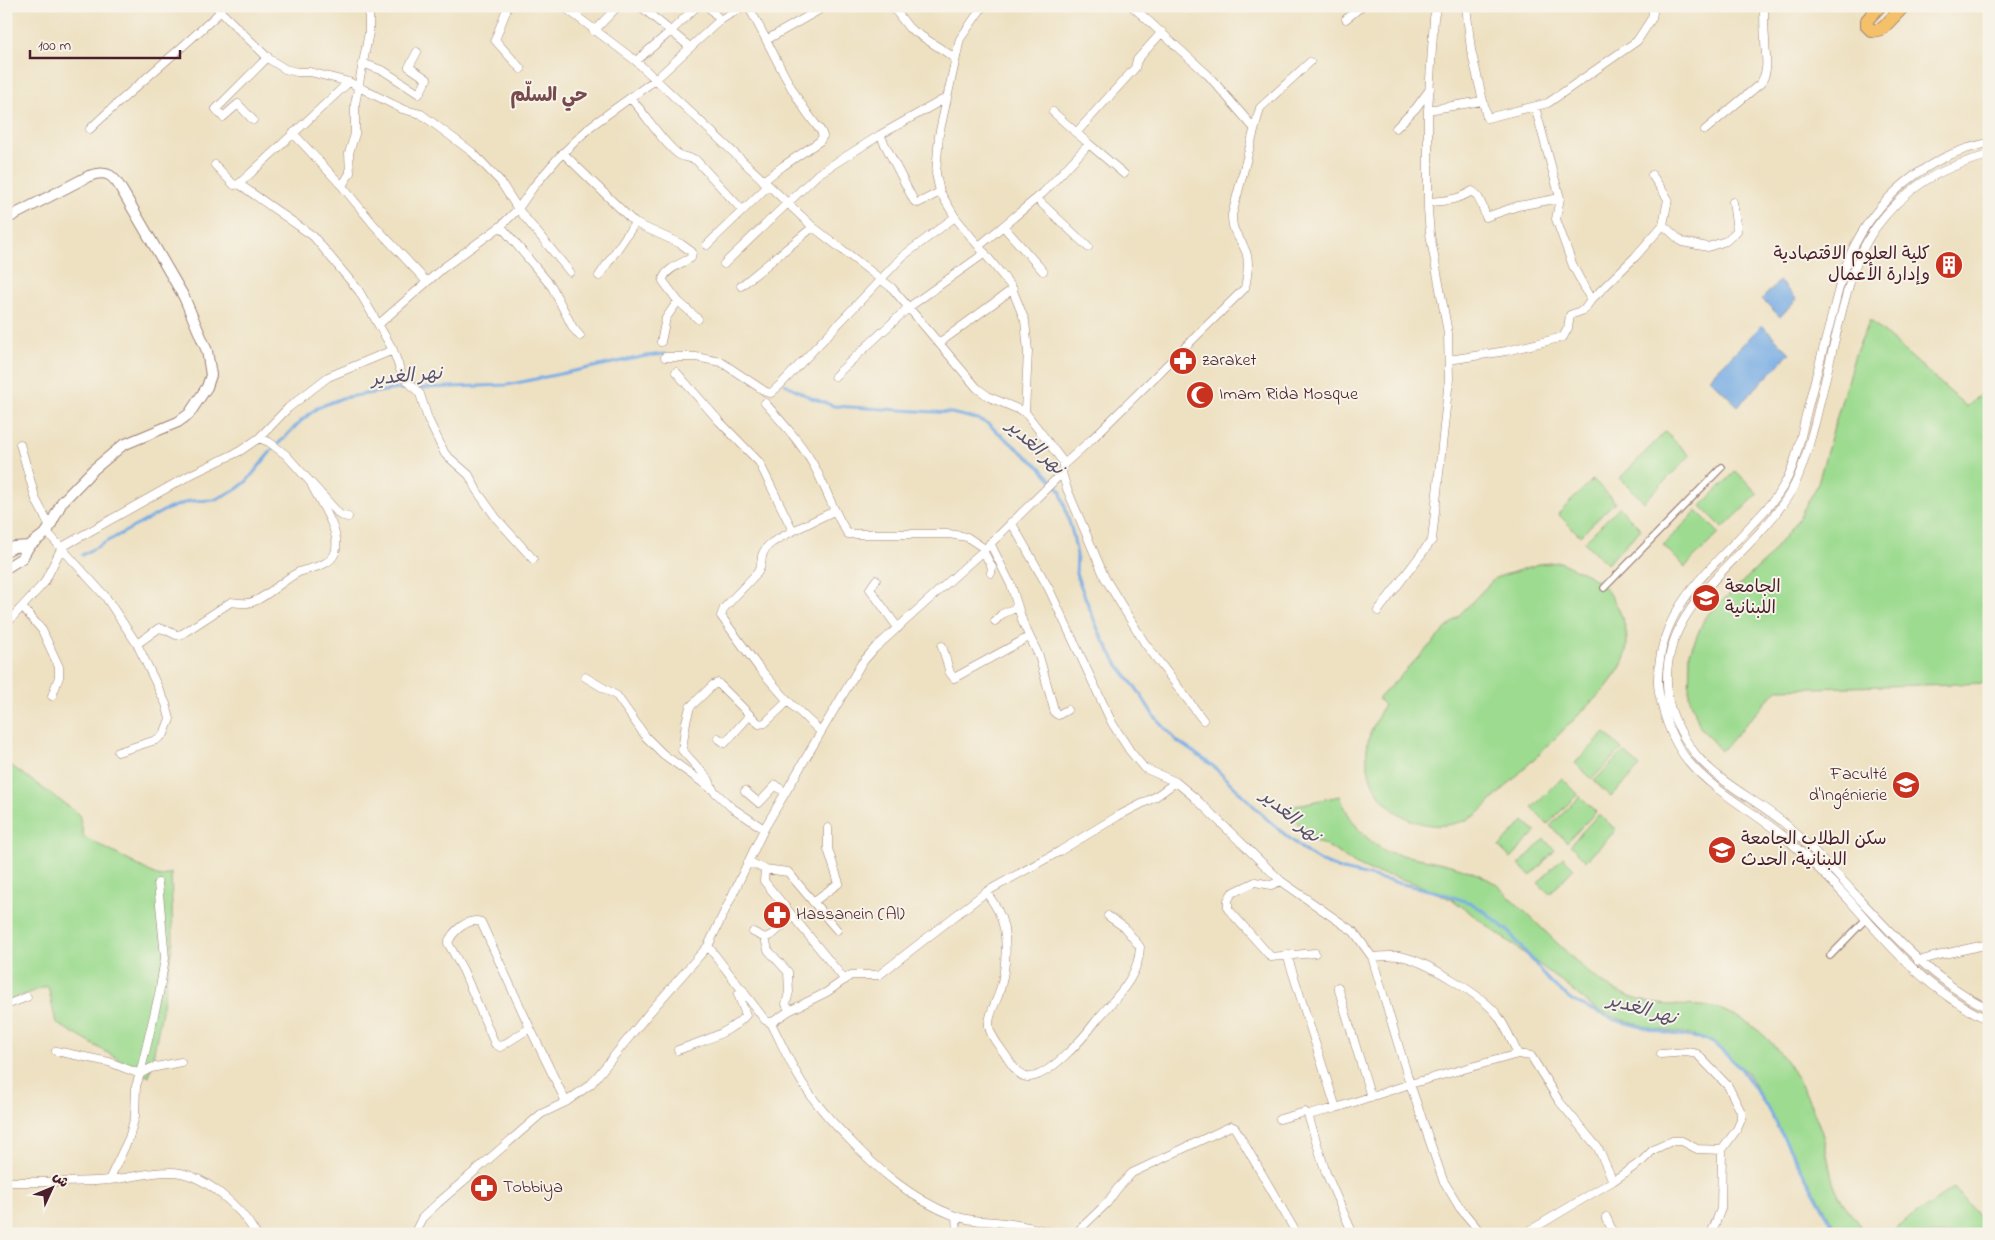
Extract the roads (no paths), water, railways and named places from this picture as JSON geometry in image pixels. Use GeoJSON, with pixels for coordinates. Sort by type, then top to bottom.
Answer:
{"type":"FeatureCollection","features":[{"type":"Feature","properties":{"kind":"highway"},"geometry":{"type":"LineString","coordinates":[[1880,6],[1867,20],[1866,26],[1872,31],[1882,29],[1904,6]]}},
{"type":"Feature","properties":{"kind":"street"},"geometry":{"type":"LineString","coordinates":[[342,186],[350,173],[349,153],[355,134],[354,104],[369,32],[369,6]]}},
{"type":"Feature","properties":{"kind":"street"},"geometry":{"type":"LineString","coordinates":[[508,6],[495,40],[521,69]]}},
{"type":"Feature","properties":{"kind":"street"},"geometry":{"type":"LineString","coordinates":[[562,6],[636,60],[786,203],[813,227],[892,288],[968,379],[989,397],[1025,412],[1064,463]]}},
{"type":"Feature","properties":{"kind":"street"},"geometry":{"type":"LineString","coordinates":[[594,31],[618,6]]}},
{"type":"Feature","properties":{"kind":"street"},"geometry":{"type":"LineString","coordinates":[[640,6],[690,47]]}},
{"type":"Feature","properties":{"kind":"street"},"geometry":{"type":"LineString","coordinates":[[636,60],[697,6]]}},
{"type":"Feature","properties":{"kind":"street"},"geometry":{"type":"LineString","coordinates":[[708,6],[720,20]]}},
{"type":"Feature","properties":{"kind":"street"},"geometry":{"type":"LineString","coordinates":[[379,324],[443,268],[500,226],[518,209],[534,186],[563,153],[591,126],[655,80],[720,20],[744,6]]}},
{"type":"Feature","properties":{"kind":"street"},"geometry":{"type":"LineString","coordinates":[[707,245],[743,211],[783,166],[820,141],[823,136],[800,105],[768,39],[748,6]]}},
{"type":"Feature","properties":{"kind":"street"},"geometry":{"type":"LineString","coordinates":[[768,39],[826,6]]}},
{"type":"Feature","properties":{"kind":"street"},"geometry":{"type":"LineString","coordinates":[[892,6],[910,28],[955,58]]}},
{"type":"Feature","properties":{"kind":"street"},"geometry":{"type":"LineString","coordinates":[[983,6],[960,40],[939,135],[936,174],[940,192],[955,217],[1013,289],[1025,321],[1028,351],[1025,412]]}},
{"type":"Feature","properties":{"kind":"street"},"geometry":{"type":"LineString","coordinates":[[1132,6],[1208,75],[1253,128]]}},
{"type":"Feature","properties":{"kind":"street"},"geometry":{"type":"LineString","coordinates":[[1346,19],[1362,6]]}},
{"type":"Feature","properties":{"kind":"street"},"geometry":{"type":"LineString","coordinates":[[1378,611],[1432,540],[1447,398],[1448,333],[1430,234],[1428,202],[1428,110],[1434,18],[1437,6]]}},
{"type":"Feature","properties":{"kind":"street"},"geometry":{"type":"LineString","coordinates":[[1466,6],[1471,50],[1487,118],[1548,103],[1637,41],[1652,18],[1653,12],[1650,6]]}},
{"type":"Feature","properties":{"kind":"street"},"geometry":{"type":"LineString","coordinates":[[1705,130],[1762,83],[1766,75],[1768,61],[1765,41],[1764,6]]}},
{"type":"Feature","properties":{"kind":"street"},"geometry":{"type":"LineString","coordinates":[[90,129],[120,100],[187,44],[218,9],[268,57],[285,69],[297,72],[310,72],[349,82],[402,109],[421,114],[472,152],[500,181],[518,209],[570,272]]}},
{"type":"Feature","properties":{"kind":"street"},"geometry":{"type":"LineString","coordinates":[[1076,133],[1135,68],[1136,60],[1162,32]]}},
{"type":"Feature","properties":{"kind":"street"},"geometry":{"type":"LineString","coordinates":[[362,63],[384,71],[419,94],[427,79],[409,67],[417,52]]}},
{"type":"Feature","properties":{"kind":"street"},"geometry":{"type":"LineString","coordinates":[[253,120],[238,104],[223,117],[216,109],[268,57]]}},
{"type":"Feature","properties":{"kind":"street"},"geometry":{"type":"LineString","coordinates":[[414,1234],[422,1218],[541,1114],[566,1102],[591,1084],[649,1013],[708,946],[764,829],[861,664],[874,649],[986,548],[1060,474],[1064,463],[1093,438],[1245,288],[1248,272],[1247,252],[1232,227],[1232,215],[1253,128],[1260,108],[1310,62]]}},
{"type":"Feature","properties":{"kind":"street"},"geometry":{"type":"LineString","coordinates":[[239,184],[349,82]]}},
{"type":"Feature","properties":{"kind":"street"},"geometry":{"type":"LineString","coordinates":[[1396,128],[1416,108],[1431,87]]}},
{"type":"Feature","properties":{"kind":"street"},"geometry":{"type":"LineString","coordinates":[[630,98],[642,110],[654,128],[680,155],[692,157],[696,160],[743,211]]}},
{"type":"Feature","properties":{"kind":"street"},"geometry":{"type":"LineString","coordinates":[[724,264],[818,174],[880,135],[946,98]]}},
{"type":"Feature","properties":{"kind":"street"},"geometry":{"type":"LineString","coordinates":[[1428,110],[1482,101]]}},
{"type":"Feature","properties":{"kind":"street"},"geometry":{"type":"LineString","coordinates":[[1535,107],[1560,198],[1556,219],[1573,266],[1591,300]]}},
{"type":"Feature","properties":{"kind":"street"},"geometry":{"type":"LineString","coordinates":[[1053,112],[1124,174]]}},
{"type":"Feature","properties":{"kind":"street"},"geometry":{"type":"LineString","coordinates":[[293,133],[427,282]]}},
{"type":"Feature","properties":{"kind":"street"},"geometry":{"type":"LineString","coordinates":[[880,135],[914,201],[918,203],[940,192]]}},
{"type":"Feature","properties":{"kind":"street"},"geometry":{"type":"LineString","coordinates":[[1989,143],[1952,153],[1921,170],[1892,194],[1866,226],[1851,253],[1833,310],[1794,460],[1785,483],[1769,506],[1684,597],[1668,628],[1659,667],[1659,695],[1666,724],[1673,739],[1702,777],[1785,837],[1833,883],[1911,968],[1965,1009],[1989,1020]]}},
{"type":"Feature","properties":{"kind":"street"},"geometry":{"type":"LineString","coordinates":[[979,246],[1037,199],[1089,144]]}},
{"type":"Feature","properties":{"kind":"street"},"geometry":{"type":"LineString","coordinates":[[1979,145],[1980,157]]}},
{"type":"Feature","properties":{"kind":"street"},"geometry":{"type":"LineString","coordinates":[[563,153],[635,223],[681,244],[692,252],[691,258],[666,273],[663,281],[678,301],[698,319]]}},
{"type":"Feature","properties":{"kind":"street"},"geometry":{"type":"LineString","coordinates":[[1989,155],[1954,165],[1925,180],[1910,191],[1886,215],[1872,234],[1858,260],[1840,319],[1810,444],[1794,487],[1765,527],[1690,606],[1677,632],[1668,668],[1668,696],[1674,718],[1697,756],[1730,785],[1756,801],[1790,828],[1840,876],[1918,961],[1949,985],[1989,1009]]}},
{"type":"Feature","properties":{"kind":"street"},"geometry":{"type":"LineString","coordinates":[[215,165],[234,185],[239,184],[313,236],[359,291],[393,350],[402,375],[418,391],[428,419],[446,454],[469,475],[477,491],[497,519],[533,559]]}},
{"type":"Feature","properties":{"kind":"street"},"geometry":{"type":"LineString","coordinates":[[6,220],[89,176],[102,173],[112,176],[170,270],[198,326],[211,365],[211,375],[207,387],[189,414],[178,422],[130,442],[109,456],[83,479],[62,502],[48,529],[29,546],[22,558],[6,568]]}},
{"type":"Feature","properties":{"kind":"street"},"geometry":{"type":"LineString","coordinates":[[1449,360],[1506,351],[1563,337],[1568,328],[1570,316],[1584,310],[1591,300],[1634,257],[1662,225],[1668,198],[1652,175]]}},
{"type":"Feature","properties":{"kind":"street"},"geometry":{"type":"LineString","coordinates":[[1428,202],[1450,201],[1472,191],[1476,193],[1486,217],[1518,206],[1560,198]]}},
{"type":"Feature","properties":{"kind":"street"},"geometry":{"type":"LineString","coordinates":[[1037,199],[1088,247]]}},
{"type":"Feature","properties":{"kind":"street"},"geometry":{"type":"LineString","coordinates":[[1662,225],[1682,242],[1708,247],[1726,242],[1738,231],[1733,202]]}},
{"type":"Feature","properties":{"kind":"street"},"geometry":{"type":"LineString","coordinates":[[665,357],[696,357],[721,362],[770,393],[782,384],[903,256],[955,217]]}},
{"type":"Feature","properties":{"kind":"street"},"geometry":{"type":"LineString","coordinates":[[599,276],[635,223]]}},
{"type":"Feature","properties":{"kind":"street"},"geometry":{"type":"LineString","coordinates":[[500,226],[552,287],[573,328],[580,336]]}},
{"type":"Feature","properties":{"kind":"street"},"geometry":{"type":"LineString","coordinates":[[1003,226],[1043,271]]}},
{"type":"Feature","properties":{"kind":"street"},"geometry":{"type":"LineString","coordinates":[[741,286],[813,227]]}},
{"type":"Feature","properties":{"kind":"street"},"geometry":{"type":"LineString","coordinates":[[835,376],[909,307],[985,253]]}},
{"type":"Feature","properties":{"kind":"street"},"geometry":{"type":"LineString","coordinates":[[939,343],[1013,289]]}},
{"type":"Feature","properties":{"kind":"street"},"geometry":{"type":"LineString","coordinates":[[661,342],[666,318],[678,301]]}},
{"type":"Feature","properties":{"kind":"street"},"geometry":{"type":"LineString","coordinates":[[1833,310],[1840,319]]}},
{"type":"Feature","properties":{"kind":"street"},"geometry":{"type":"LineString","coordinates":[[6,624],[44,583],[62,547],[184,478],[240,451],[259,438],[294,403],[328,377],[393,350]]}},
{"type":"Feature","properties":{"kind":"street"},"geometry":{"type":"LineString","coordinates":[[676,372],[718,421],[758,462],[793,531]]}},
{"type":"Feature","properties":{"kind":"street"},"geometry":{"type":"LineString","coordinates":[[765,403],[784,424],[813,464],[834,511],[848,534],[949,534],[967,537],[986,548],[1011,585],[1018,607],[1039,656],[1055,713],[1058,715],[1068,710]]}},
{"type":"Feature","properties":{"kind":"street"},"geometry":{"type":"LineString","coordinates":[[259,438],[269,442],[286,455],[340,515],[348,517]]}},
{"type":"Feature","properties":{"kind":"street"},"geometry":{"type":"LineString","coordinates":[[20,444],[36,500],[48,529],[105,596],[137,644],[166,704],[170,719],[164,734],[156,740],[118,752]]}},
{"type":"Feature","properties":{"kind":"street"},"geometry":{"type":"LineString","coordinates":[[1604,588],[1722,467]]}},
{"type":"Feature","properties":{"kind":"street"},"geometry":{"type":"LineString","coordinates":[[1060,474],[1105,578],[1144,642],[1203,720]]}},
{"type":"Feature","properties":{"kind":"street"},"geometry":{"type":"LineString","coordinates":[[137,644],[158,628],[176,636],[231,602],[245,604],[256,601],[296,573],[326,563],[335,555],[337,542],[335,531],[312,486]]}},
{"type":"Feature","properties":{"kind":"street"},"geometry":{"type":"LineString","coordinates":[[821,732],[788,701],[759,668],[721,616],[724,608],[758,572],[762,565],[762,555],[771,543],[834,511]]}},
{"type":"Feature","properties":{"kind":"street"},"geometry":{"type":"LineString","coordinates":[[1011,522],[1049,589],[1112,723],[1130,751],[1144,768],[1176,782],[1281,881],[1354,932],[1372,957],[1410,1084],[1443,1180],[1460,1208],[1482,1234]]}},
{"type":"Feature","properties":{"kind":"street"},"geometry":{"type":"LineString","coordinates":[[6,551],[14,547],[29,546]]}},
{"type":"Feature","properties":{"kind":"street"},"geometry":{"type":"LineString","coordinates":[[986,548],[992,567],[991,573]]}},
{"type":"Feature","properties":{"kind":"street"},"geometry":{"type":"LineString","coordinates":[[876,580],[870,589],[898,628]]}},
{"type":"Feature","properties":{"kind":"street"},"geometry":{"type":"LineString","coordinates":[[22,607],[42,630],[59,668],[59,677],[52,696]]}},
{"type":"Feature","properties":{"kind":"street"},"geometry":{"type":"LineString","coordinates":[[995,620],[1002,614],[1018,607]]}},
{"type":"Feature","properties":{"kind":"street"},"geometry":{"type":"LineString","coordinates":[[942,646],[950,673],[954,678],[1030,637]]}},
{"type":"Feature","properties":{"kind":"street"},"geometry":{"type":"LineString","coordinates":[[586,677],[618,696],[646,736],[662,754],[713,790],[731,807],[764,829]]}},
{"type":"Feature","properties":{"kind":"street"},"geometry":{"type":"LineString","coordinates":[[713,790],[709,780],[682,750],[690,708],[718,682],[759,724],[765,724],[788,701]]}},
{"type":"Feature","properties":{"kind":"street"},"geometry":{"type":"LineString","coordinates":[[718,738],[725,743],[750,715]]}},
{"type":"Feature","properties":{"kind":"street"},"geometry":{"type":"LineString","coordinates":[[1691,764],[1697,756]]}},
{"type":"Feature","properties":{"kind":"street"},"geometry":{"type":"LineString","coordinates":[[771,1023],[789,1011],[827,992],[851,975],[872,976],[884,972],[986,892],[1118,816],[1155,797],[1176,782]]}},
{"type":"Feature","properties":{"kind":"street"},"geometry":{"type":"LineString","coordinates":[[745,791],[759,803],[776,784],[785,793]]}},
{"type":"Feature","properties":{"kind":"street"},"geometry":{"type":"LineString","coordinates":[[1723,793],[1730,785]]}},
{"type":"Feature","properties":{"kind":"street"},"geometry":{"type":"LineString","coordinates":[[813,902],[839,884],[828,849],[828,828]]}},
{"type":"Feature","properties":{"kind":"street"},"geometry":{"type":"LineString","coordinates":[[749,862],[765,869],[788,872],[837,930]]}},
{"type":"Feature","properties":{"kind":"street"},"geometry":{"type":"LineString","coordinates":[[765,869],[764,881],[845,980]]}},
{"type":"Feature","properties":{"kind":"street"},"geometry":{"type":"LineString","coordinates":[[1281,881],[1271,885],[1255,882],[1232,894],[1228,900],[1228,909],[1271,956],[1315,953]]}},
{"type":"Feature","properties":{"kind":"street"},"geometry":{"type":"LineString","coordinates":[[109,1180],[129,1138],[136,1116],[136,1086],[159,994],[165,958],[158,883]]}},
{"type":"Feature","properties":{"kind":"street"},"geometry":{"type":"LineString","coordinates":[[986,892],[999,912],[1005,944],[1004,976],[990,1018],[990,1032],[1018,1073],[1029,1077],[1038,1076],[1068,1052],[1088,1032],[1127,984],[1135,971],[1140,947],[1124,927],[1108,916]]}},
{"type":"Feature","properties":{"kind":"street"},"geometry":{"type":"LineString","coordinates":[[765,938],[773,934],[792,916]]}},
{"type":"Feature","properties":{"kind":"street"},"geometry":{"type":"LineString","coordinates":[[1830,956],[1865,920]]}},
{"type":"Feature","properties":{"kind":"street"},"geometry":{"type":"LineString","coordinates":[[530,1028],[500,1047],[495,1044],[463,970],[448,942],[455,931],[474,921],[481,922],[566,1102]]}},
{"type":"Feature","properties":{"kind":"street"},"geometry":{"type":"LineString","coordinates":[[753,932],[765,938],[768,950],[788,972],[789,992],[786,1004],[789,1011]]}},
{"type":"Feature","properties":{"kind":"street"},"geometry":{"type":"LineString","coordinates":[[1911,968],[1918,961],[1989,944]]}},
{"type":"Feature","properties":{"kind":"street"},"geometry":{"type":"LineString","coordinates":[[708,946],[765,1020],[771,1023],[796,1073],[821,1110],[868,1160],[908,1192],[956,1216],[976,1222],[996,1222],[1024,1230],[1060,1234]]}},
{"type":"Feature","properties":{"kind":"street"},"geometry":{"type":"LineString","coordinates":[[1287,955],[1336,1108]]}},
{"type":"Feature","properties":{"kind":"street"},"geometry":{"type":"LineString","coordinates":[[1372,957],[1401,956],[1420,962],[1474,994],[1498,1016],[1518,1054]]}},
{"type":"Feature","properties":{"kind":"street"},"geometry":{"type":"LineString","coordinates":[[1338,987],[1371,1096]]}},
{"type":"Feature","properties":{"kind":"street"},"geometry":{"type":"LineString","coordinates":[[678,1050],[718,1035],[741,1021],[746,1015],[738,994],[743,990]]}},
{"type":"Feature","properties":{"kind":"street"},"geometry":{"type":"LineString","coordinates":[[6,1004],[27,997]]}},
{"type":"Feature","properties":{"kind":"street"},"geometry":{"type":"LineString","coordinates":[[56,1051],[109,1062],[140,1074],[151,1068],[181,1062]]}},
{"type":"Feature","properties":{"kind":"street"},"geometry":{"type":"LineString","coordinates":[[1661,1054],[1687,1052],[1697,1054],[1728,1086],[1741,1112],[1741,1120],[1737,1129],[1722,1150],[1721,1209],[1711,1234]]}},
{"type":"Feature","properties":{"kind":"street"},"geometry":{"type":"LineString","coordinates":[[1280,1119],[1305,1112],[1308,1115],[1336,1108],[1410,1084],[1518,1054],[1532,1056],[1558,1101],[1598,1148],[1613,1181]]}},
{"type":"Feature","properties":{"kind":"street"},"geometry":{"type":"LineString","coordinates":[[1308,1115],[1326,1173],[1354,1234]]}},
{"type":"Feature","properties":{"kind":"street"},"geometry":{"type":"LineString","coordinates":[[1075,1234],[1107,1203],[1132,1173],[1230,1126],[1235,1128],[1297,1234]]}},
{"type":"Feature","properties":{"kind":"street"},"geometry":{"type":"LineString","coordinates":[[1524,1234],[1613,1181],[1642,1161],[1653,1150],[1672,1141],[1682,1141],[1697,1149],[1722,1150]]}},
{"type":"Feature","properties":{"kind":"street"},"geometry":{"type":"LineString","coordinates":[[6,1182],[109,1180],[170,1172],[188,1175],[207,1183],[221,1195],[239,1212],[256,1234]]}},
{"type":"Feature","properties":{"kind":"street"},"geometry":{"type":"LineString","coordinates":[[956,1216],[957,1234]]}},
{"type":"Feature","properties":{"kind":"street"},"geometry":{"type":"LineString","coordinates":[[1606,1217],[1614,1234]]}},
{"type":"Feature","properties":{"kind":"water"},"geometry":{"type":"Polygon","coordinates":[[[1779,281],[1797,299],[1780,317],[1762,299],[1779,281]]]}},
{"type":"Feature","properties":{"kind":"water"},"geometry":{"type":"Polygon","coordinates":[[[1762,325],[1790,353],[1738,406],[1709,378],[1762,325]]]}},
{"type":"Feature","properties":{"kind":"waterway","name":"نهر الغدير"},"geometry":{"type":"LineString","coordinates":[[82,555],[165,510],[190,501],[214,500],[237,489],[247,481],[272,450],[301,421],[317,408],[342,398],[397,389],[507,385],[646,356],[665,354]]}},
{"type":"Feature","properties":{"kind":"waterway","name":"نهر الغدير"},"geometry":{"type":"LineString","coordinates":[[748,376],[759,382],[775,386]]}},
{"type":"Feature","properties":{"kind":"waterway","name":"نهر الغدير"},"geometry":{"type":"LineString","coordinates":[[785,384],[809,397],[834,406],[951,413],[977,419],[988,424],[1041,468],[1060,490],[1077,555],[1076,574],[1099,632],[1118,665],[1139,692],[1154,716],[1177,741],[1212,765],[1269,821],[1307,853],[1320,861],[1339,869],[1441,893],[1471,903],[1484,911],[1509,932],[1550,982],[1573,1001],[1615,1020],[1665,1033],[1705,1039],[1713,1043],[1740,1067],[1765,1104],[1837,1234]]}},
{"type":"Feature","properties":{"kind":"place","name":"كلية العلوم الاقتصادية وإدارة الأعمال"},"geometry":{"type":"Point","coordinates":[1949,265]}},
{"type":"Feature","properties":{"kind":"place","name":"zaraket"},"geometry":{"type":"Point","coordinates":[1183,361]}},
{"type":"Feature","properties":{"kind":"place","name":"Imam Rida Mosque"},"geometry":{"type":"Point","coordinates":[1200,395]}},
{"type":"Feature","properties":{"kind":"place","name":"الجامعة اللبنانية"},"geometry":{"type":"Point","coordinates":[1706,598]}},
{"type":"Feature","properties":{"kind":"place","name":"Faculté d'Ingénierie"},"geometry":{"type":"Point","coordinates":[1906,785]}},
{"type":"Feature","properties":{"kind":"place","name":"سكن الطلاب الجامعة اللبنانية، الحدث"},"geometry":{"type":"Point","coordinates":[1722,850]}},
{"type":"Feature","properties":{"kind":"place","name":"Hassanein (Al)"},"geometry":{"type":"Point","coordinates":[777,915]}},
{"type":"Feature","properties":{"kind":"place","name":"Tobbiya"},"geometry":{"type":"Point","coordinates":[484,1188]}},
{"type":"Feature","properties":{"kind":"district","name":"حي السلّم"},"geometry":{"type":"Point","coordinates":[549,96]}}]}
